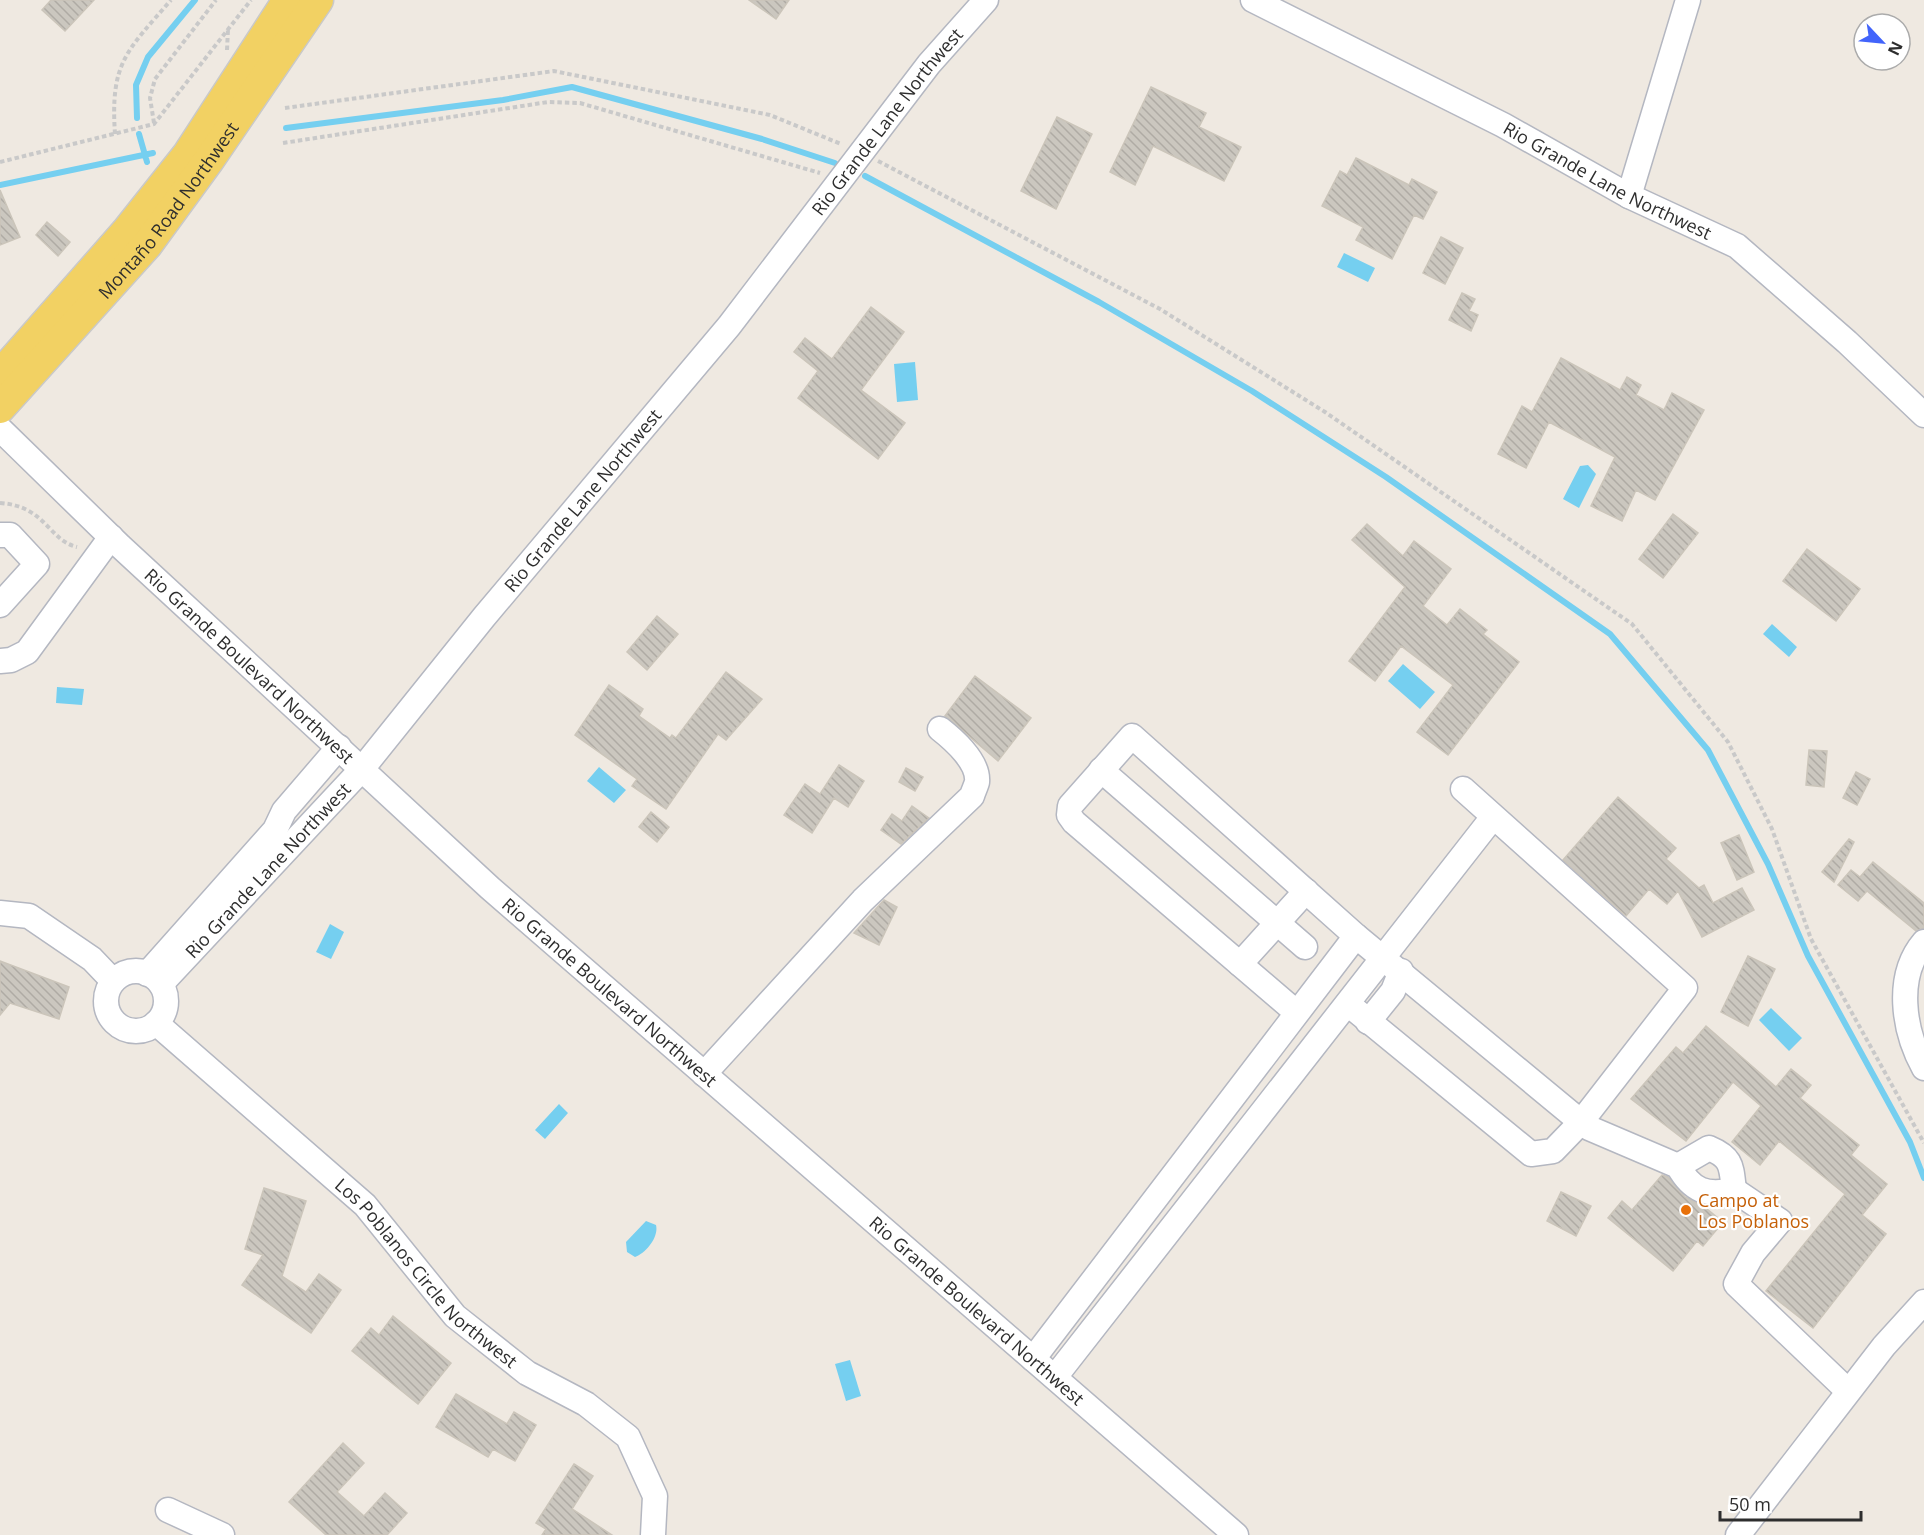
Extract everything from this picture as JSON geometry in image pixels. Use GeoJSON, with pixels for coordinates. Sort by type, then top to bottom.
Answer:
{"type":"FeatureCollection","features":[{"type":"Feature","properties":{"kind":"main road","name":"Montaño Road Northwest"},"geometry":{"type":"LineString","coordinates":[[0,375],[126,232],[188,154],[288,0]]}},
{"type":"Feature","properties":{"kind":"main road","name":"Montaño Road Northwest"},"geometry":{"type":"LineString","coordinates":[[0,408],[147,245],[209,160],[318,0]]}},
{"type":"Feature","properties":{"kind":"street","name":"Rio Grande Lane Northwest"},"geometry":{"type":"LineString","coordinates":[[154,979],[230,896],[362,769],[484,617],[729,326],[929,64],[986,0]]}},
{"type":"Feature","properties":{"kind":"street","name":"Rio Grande Lane Northwest"},"geometry":{"type":"LineString","coordinates":[[1253,0],[1503,125],[1629,196],[1737,246],[1847,342],[1924,415]]}},
{"type":"Feature","properties":{"kind":"street"},"geometry":{"type":"LineString","coordinates":[[1629,196],[1688,0]]}},
{"type":"Feature","properties":{"kind":"street","name":"Rio Grande Boulevard Northwest"},"geometry":{"type":"LineString","coordinates":[[0,429],[111,537],[490,888],[1236,1535]]}},
{"type":"Feature","properties":{"kind":"street"},"geometry":{"type":"LineString","coordinates":[[0,535],[10,535],[37,564],[0,605]]}},
{"type":"Feature","properties":{"kind":"street"},"geometry":{"type":"LineString","coordinates":[[0,661],[11,660],[27,652],[111,537]]}},
{"type":"Feature","properties":{"kind":"street"},"geometry":{"type":"LineString","coordinates":[[704,1074],[863,900],[972,796],[977,782],[973,767],[953,740],[940,729]]}},
{"type":"Feature","properties":{"kind":"street"},"geometry":{"type":"LineString","coordinates":[[1296,1012],[1074,822],[1069,815],[1070,806],[1132,736],[1356,936],[1581,1122],[1678,1166],[1686,1180],[1700,1190],[1715,1194],[1734,1190],[1780,1221],[1753,1253],[1736,1284],[1848,1391]]}},
{"type":"Feature","properties":{"kind":"street","name":"Rio Grande Lane Northwest"},"geometry":{"type":"LineString","coordinates":[[230,896],[275,830],[284,812],[339,747]]}},
{"type":"Feature","properties":{"kind":"street"},"geometry":{"type":"LineString","coordinates":[[1101,770],[1305,947]]}},
{"type":"Feature","properties":{"kind":"street"},"geometry":{"type":"LineString","coordinates":[[1348,1004],[1531,1154],[1553,1151],[1581,1122],[1685,988],[1463,789]]}},
{"type":"Feature","properties":{"kind":"street"},"geometry":{"type":"LineString","coordinates":[[1054,1377],[1348,1004],[1392,964],[1493,817]]}},
{"type":"Feature","properties":{"kind":"street"},"geometry":{"type":"LineString","coordinates":[[1240,964],[1306,891]]}},
{"type":"Feature","properties":{"kind":"street"},"geometry":{"type":"LineString","coordinates":[[0,913],[29,916],[92,959],[113,981]]}},
{"type":"Feature","properties":{"kind":"street"},"geometry":{"type":"LineString","coordinates":[[1033,1359],[1356,936]]}},
{"type":"Feature","properties":{"kind":"street"},"geometry":{"type":"LineString","coordinates":[[1924,942],[1908,969],[1905,1003],[1909,1028],[1924,1068]]}},
{"type":"Feature","properties":{"kind":"street"},"geometry":{"type":"LineString","coordinates":[[1368,1022],[1393,991],[1392,964]]}},
{"type":"Feature","properties":{"kind":"street"},"geometry":{"type":"LineString","coordinates":[[139,971],[154,979],[166,1005],[156,1023],[148,1029],[134,1031],[121,1028],[112,1020],[106,1009],[106,994],[113,981],[127,972],[139,971]]}},
{"type":"Feature","properties":{"kind":"street","name":"Los Poblanos Circle Northwest"},"geometry":{"type":"LineString","coordinates":[[156,1023],[364,1205],[455,1316],[527,1372],[586,1404],[628,1437],[655,1496],[652,1535]]}},
{"type":"Feature","properties":{"kind":"street"},"geometry":{"type":"LineString","coordinates":[[1678,1166],[1709,1148],[1724,1154],[1730,1164],[1734,1190]]}},
{"type":"Feature","properties":{"kind":"street"},"geometry":{"type":"LineString","coordinates":[[1738,1535],[1848,1391],[1884,1346],[1924,1302]]}},
{"type":"Feature","properties":{"kind":"street"},"geometry":{"type":"LineString","coordinates":[[168,1510],[222,1535]]}},
{"type":"Feature","properties":{"kind":"path"},"geometry":{"type":"LineString","coordinates":[[115,134],[112,99],[121,64],[132,45],[171,0]]}},
{"type":"Feature","properties":{"kind":"path"},"geometry":{"type":"LineString","coordinates":[[154,123],[150,98],[155,79],[216,0]]}},
{"type":"Feature","properties":{"kind":"path"},"geometry":{"type":"LineString","coordinates":[[0,162],[154,123],[251,0]]}},
{"type":"Feature","properties":{"kind":"path"},"geometry":{"type":"LineString","coordinates":[[285,108],[554,70],[770,115],[861,153],[1160,309],[1325,412],[1632,624],[1728,742],[1772,829],[1811,939],[1924,1143]]}},
{"type":"Feature","properties":{"kind":"path"},"geometry":{"type":"LineString","coordinates":[[283,142],[548,102],[580,103],[841,179]]}},
{"type":"Feature","properties":{"kind":"path"},"geometry":{"type":"LineString","coordinates":[[0,503],[19,506],[38,515],[69,545],[86,549]]}},
{"type":"Feature","properties":{"kind":"water"},"geometry":{"type":"Polygon","coordinates":[[[1344,253],[1375,268],[1368,282],[1337,267],[1344,253]]]}},
{"type":"Feature","properties":{"kind":"water"},"geometry":{"type":"Polygon","coordinates":[[[915,362],[918,400],[897,402],[894,364],[915,362]]]}},
{"type":"Feature","properties":{"kind":"water"},"geometry":{"type":"Polygon","coordinates":[[[1588,465],[1596,474],[1579,508],[1563,499],[1580,466],[1588,465]]]}},
{"type":"Feature","properties":{"kind":"water"},"geometry":{"type":"Polygon","coordinates":[[[1772,624],[1797,647],[1789,657],[1763,634],[1772,624]]]}},
{"type":"Feature","properties":{"kind":"water"},"geometry":{"type":"Polygon","coordinates":[[[1403,664],[1435,692],[1420,709],[1388,681],[1403,664]]]}},
{"type":"Feature","properties":{"kind":"water"},"geometry":{"type":"Polygon","coordinates":[[[57,687],[84,689],[82,705],[56,703],[57,687]]]}},
{"type":"Feature","properties":{"kind":"water"},"geometry":{"type":"Polygon","coordinates":[[[599,767],[626,790],[614,803],[587,781],[599,767]]]}},
{"type":"Feature","properties":{"kind":"water"},"geometry":{"type":"Polygon","coordinates":[[[330,924],[344,932],[331,959],[316,952],[330,924]]]}},
{"type":"Feature","properties":{"kind":"water"},"geometry":{"type":"Polygon","coordinates":[[[1771,1008],[1802,1038],[1789,1051],[1759,1020],[1771,1008]]]}},
{"type":"Feature","properties":{"kind":"water"},"geometry":{"type":"Polygon","coordinates":[[[559,1104],[568,1113],[545,1139],[535,1130],[559,1104]]]}},
{"type":"Feature","properties":{"kind":"water"},"geometry":{"type":"Polygon","coordinates":[[[646,1221],[656,1225],[656,1234],[647,1248],[635,1257],[627,1252],[626,1242],[646,1221]]]}},
{"type":"Feature","properties":{"kind":"water"},"geometry":{"type":"Polygon","coordinates":[[[850,1360],[861,1396],[846,1401],[835,1364],[850,1360]]]}},
{"type":"Feature","properties":{"kind":"building"},"geometry":{"type":"Polygon","coordinates":[[[51,0],[94,0],[65,31],[42,10],[51,0]]]}},
{"type":"Feature","properties":{"kind":"building"},"geometry":{"type":"Polygon","coordinates":[[[749,0],[789,0],[776,19],[749,0]]]}},
{"type":"Feature","properties":{"kind":"building"},"geometry":{"type":"Polygon","coordinates":[[[1151,87],[1206,113],[1199,127],[1241,147],[1224,181],[1153,146],[1135,185],[1110,172],[1151,87]]]}},
{"type":"Feature","properties":{"kind":"building"},"geometry":{"type":"Polygon","coordinates":[[[1057,117],[1092,134],[1056,209],[1021,191],[1057,117]]]}},
{"type":"Feature","properties":{"kind":"building"},"geometry":{"type":"Polygon","coordinates":[[[1356,158],[1409,185],[1412,179],[1437,192],[1423,219],[1414,215],[1392,259],[1356,240],[1363,227],[1322,206],[1340,171],[1347,175],[1356,158]]]}},
{"type":"Feature","properties":{"kind":"building"},"geometry":{"type":"Polygon","coordinates":[[[0,190],[20,237],[0,245],[0,190]]]}},
{"type":"Feature","properties":{"kind":"building"},"geometry":{"type":"Polygon","coordinates":[[[47,222],[70,242],[58,256],[36,235],[47,222]]]}},
{"type":"Feature","properties":{"kind":"building"},"geometry":{"type":"Polygon","coordinates":[[[1441,237],[1463,248],[1445,284],[1423,273],[1441,237]]]}},
{"type":"Feature","properties":{"kind":"building"},"geometry":{"type":"Polygon","coordinates":[[[1462,293],[1475,299],[1469,311],[1478,315],[1471,331],[1449,320],[1462,293]]]}},
{"type":"Feature","properties":{"kind":"building"},"geometry":{"type":"Polygon","coordinates":[[[871,307],[904,332],[861,390],[905,423],[878,459],[798,398],[818,371],[794,352],[805,338],[832,359],[871,307]]]}},
{"type":"Feature","properties":{"kind":"building"},"geometry":{"type":"Polygon","coordinates":[[[1561,358],[1620,390],[1627,377],[1641,385],[1636,395],[1664,410],[1672,393],[1704,410],[1655,500],[1636,490],[1622,521],[1591,506],[1615,457],[1549,422],[1526,468],[1498,454],[1522,406],[1532,412],[1561,358]]]}},
{"type":"Feature","properties":{"kind":"building"},"geometry":{"type":"Polygon","coordinates":[[[1673,514],[1698,533],[1663,578],[1639,559],[1673,514]]]}},
{"type":"Feature","properties":{"kind":"building"},"geometry":{"type":"Polygon","coordinates":[[[1367,524],[1403,556],[1414,541],[1451,569],[1423,606],[1447,625],[1460,609],[1487,630],[1483,634],[1519,662],[1448,755],[1417,732],[1453,685],[1401,646],[1375,681],[1349,661],[1405,587],[1352,540],[1367,524]]]}},
{"type":"Feature","properties":{"kind":"building"},"geometry":{"type":"Polygon","coordinates":[[[1807,549],[1860,589],[1836,621],[1783,581],[1807,549]]]}},
{"type":"Feature","properties":{"kind":"building"},"geometry":{"type":"Polygon","coordinates":[[[657,616],[678,634],[647,670],[627,652],[657,616]]]}},
{"type":"Feature","properties":{"kind":"building"},"geometry":{"type":"Polygon","coordinates":[[[726,672],[762,699],[726,740],[718,734],[666,809],[632,786],[637,779],[575,735],[609,685],[643,709],[639,716],[670,738],[672,735],[676,738],[726,672]]]}},
{"type":"Feature","properties":{"kind":"building"},"geometry":{"type":"Polygon","coordinates":[[[975,676],[1031,718],[998,761],[945,716],[975,676]]]}},
{"type":"Feature","properties":{"kind":"building"},"geometry":{"type":"Polygon","coordinates":[[[1809,750],[1827,751],[1824,787],[1806,785],[1809,750]]]}},
{"type":"Feature","properties":{"kind":"building"},"geometry":{"type":"Polygon","coordinates":[[[839,765],[864,781],[848,807],[834,798],[812,833],[784,815],[805,784],[820,794],[839,765]]]}},
{"type":"Feature","properties":{"kind":"building"},"geometry":{"type":"Polygon","coordinates":[[[906,768],[923,777],[915,791],[899,782],[906,768]]]}},
{"type":"Feature","properties":{"kind":"building"},"geometry":{"type":"Polygon","coordinates":[[[1856,772],[1870,779],[1857,805],[1843,798],[1856,772]]]}},
{"type":"Feature","properties":{"kind":"building"},"geometry":{"type":"Polygon","coordinates":[[[1618,797],[1676,848],[1666,859],[1699,888],[1704,885],[1713,903],[1742,888],[1754,910],[1702,937],[1678,891],[1667,904],[1649,889],[1626,916],[1563,860],[1618,797]]]}},
{"type":"Feature","properties":{"kind":"building"},"geometry":{"type":"Polygon","coordinates":[[[912,806],[929,818],[901,844],[881,830],[892,814],[902,821],[912,806]]]}},
{"type":"Feature","properties":{"kind":"building"},"geometry":{"type":"Polygon","coordinates":[[[651,812],[669,827],[657,842],[639,827],[651,812]]]}},
{"type":"Feature","properties":{"kind":"building"},"geometry":{"type":"Polygon","coordinates":[[[1739,835],[1754,872],[1737,880],[1721,843],[1739,835]]]}},
{"type":"Feature","properties":{"kind":"building"},"geometry":{"type":"Polygon","coordinates":[[[1849,839],[1854,842],[1834,882],[1822,872],[1849,839]]]}},
{"type":"Feature","properties":{"kind":"building"},"geometry":{"type":"Polygon","coordinates":[[[1873,862],[1924,903],[1924,928],[1916,931],[1867,891],[1858,901],[1838,885],[1851,870],[1860,877],[1873,862]]]}},
{"type":"Feature","properties":{"kind":"building"},"geometry":{"type":"Polygon","coordinates":[[[884,900],[897,907],[879,945],[854,933],[884,900]]]}},
{"type":"Feature","properties":{"kind":"building"},"geometry":{"type":"Polygon","coordinates":[[[1748,956],[1775,969],[1748,1026],[1721,1012],[1748,956]]]}},
{"type":"Feature","properties":{"kind":"building"},"geometry":{"type":"Polygon","coordinates":[[[0,961],[69,987],[59,1019],[10,1003],[0,1015],[0,961]]]}},
{"type":"Feature","properties":{"kind":"building"},"geometry":{"type":"Polygon","coordinates":[[[1706,1026],[1776,1087],[1791,1069],[1811,1085],[1800,1098],[1859,1145],[1851,1155],[1887,1184],[1862,1215],[1886,1234],[1813,1328],[1766,1291],[1845,1194],[1779,1141],[1760,1165],[1732,1142],[1761,1106],[1733,1082],[1686,1141],[1631,1099],[1676,1047],[1683,1053],[1706,1026]]]}},
{"type":"Feature","properties":{"kind":"building"},"geometry":{"type":"Polygon","coordinates":[[[1662,1175],[1668,1177],[1685,1197],[1702,1205],[1723,1222],[1703,1246],[1697,1241],[1673,1271],[1608,1218],[1622,1201],[1632,1210],[1662,1175]]]}},
{"type":"Feature","properties":{"kind":"building"},"geometry":{"type":"Polygon","coordinates":[[[264,1188],[306,1201],[282,1276],[306,1292],[319,1274],[341,1290],[311,1333],[242,1285],[263,1255],[245,1249],[264,1188]]]}},
{"type":"Feature","properties":{"kind":"building"},"geometry":{"type":"Polygon","coordinates":[[[1561,1192],[1591,1206],[1576,1236],[1547,1221],[1561,1192]]]}},
{"type":"Feature","properties":{"kind":"building"},"geometry":{"type":"Polygon","coordinates":[[[393,1316],[451,1363],[418,1404],[352,1351],[371,1328],[379,1335],[393,1316]]]}},
{"type":"Feature","properties":{"kind":"building"},"geometry":{"type":"Polygon","coordinates":[[[456,1394],[507,1424],[514,1412],[536,1425],[515,1461],[493,1449],[488,1457],[436,1427],[456,1394]]]}},
{"type":"Feature","properties":{"kind":"building"},"geometry":{"type":"Polygon","coordinates":[[[343,1443],[364,1463],[337,1492],[364,1516],[385,1493],[407,1513],[387,1535],[326,1535],[289,1502],[343,1443]]]}},
{"type":"Feature","properties":{"kind":"building"},"geometry":{"type":"Polygon","coordinates":[[[574,1464],[593,1476],[572,1509],[612,1535],[542,1535],[546,1529],[536,1523],[574,1464]]]}},
{"type":"Feature","properties":{"kind":"waterway"},"geometry":{"type":"LineString","coordinates":[[137,118],[136,85],[148,57],[195,0]]}},
{"type":"Feature","properties":{"kind":"waterway"},"geometry":{"type":"LineString","coordinates":[[286,128],[503,100],[572,87],[762,139],[835,163]]}},
{"type":"Feature","properties":{"kind":"waterway"},"geometry":{"type":"LineString","coordinates":[[139,134],[147,162]]}},
{"type":"Feature","properties":{"kind":"waterway"},"geometry":{"type":"LineString","coordinates":[[0,185],[153,153]]}},
{"type":"Feature","properties":{"kind":"waterway"},"geometry":{"type":"LineString","coordinates":[[865,176],[1099,302],[1252,391],[1386,477],[1610,634],[1708,750],[1768,864],[1808,956],[1910,1142],[1924,1178]]}},
{"type":"Feature","properties":{"kind":"place","name":"Campo at Los Poblanos"},"geometry":{"type":"Point","coordinates":[1686,1210]}}]}
